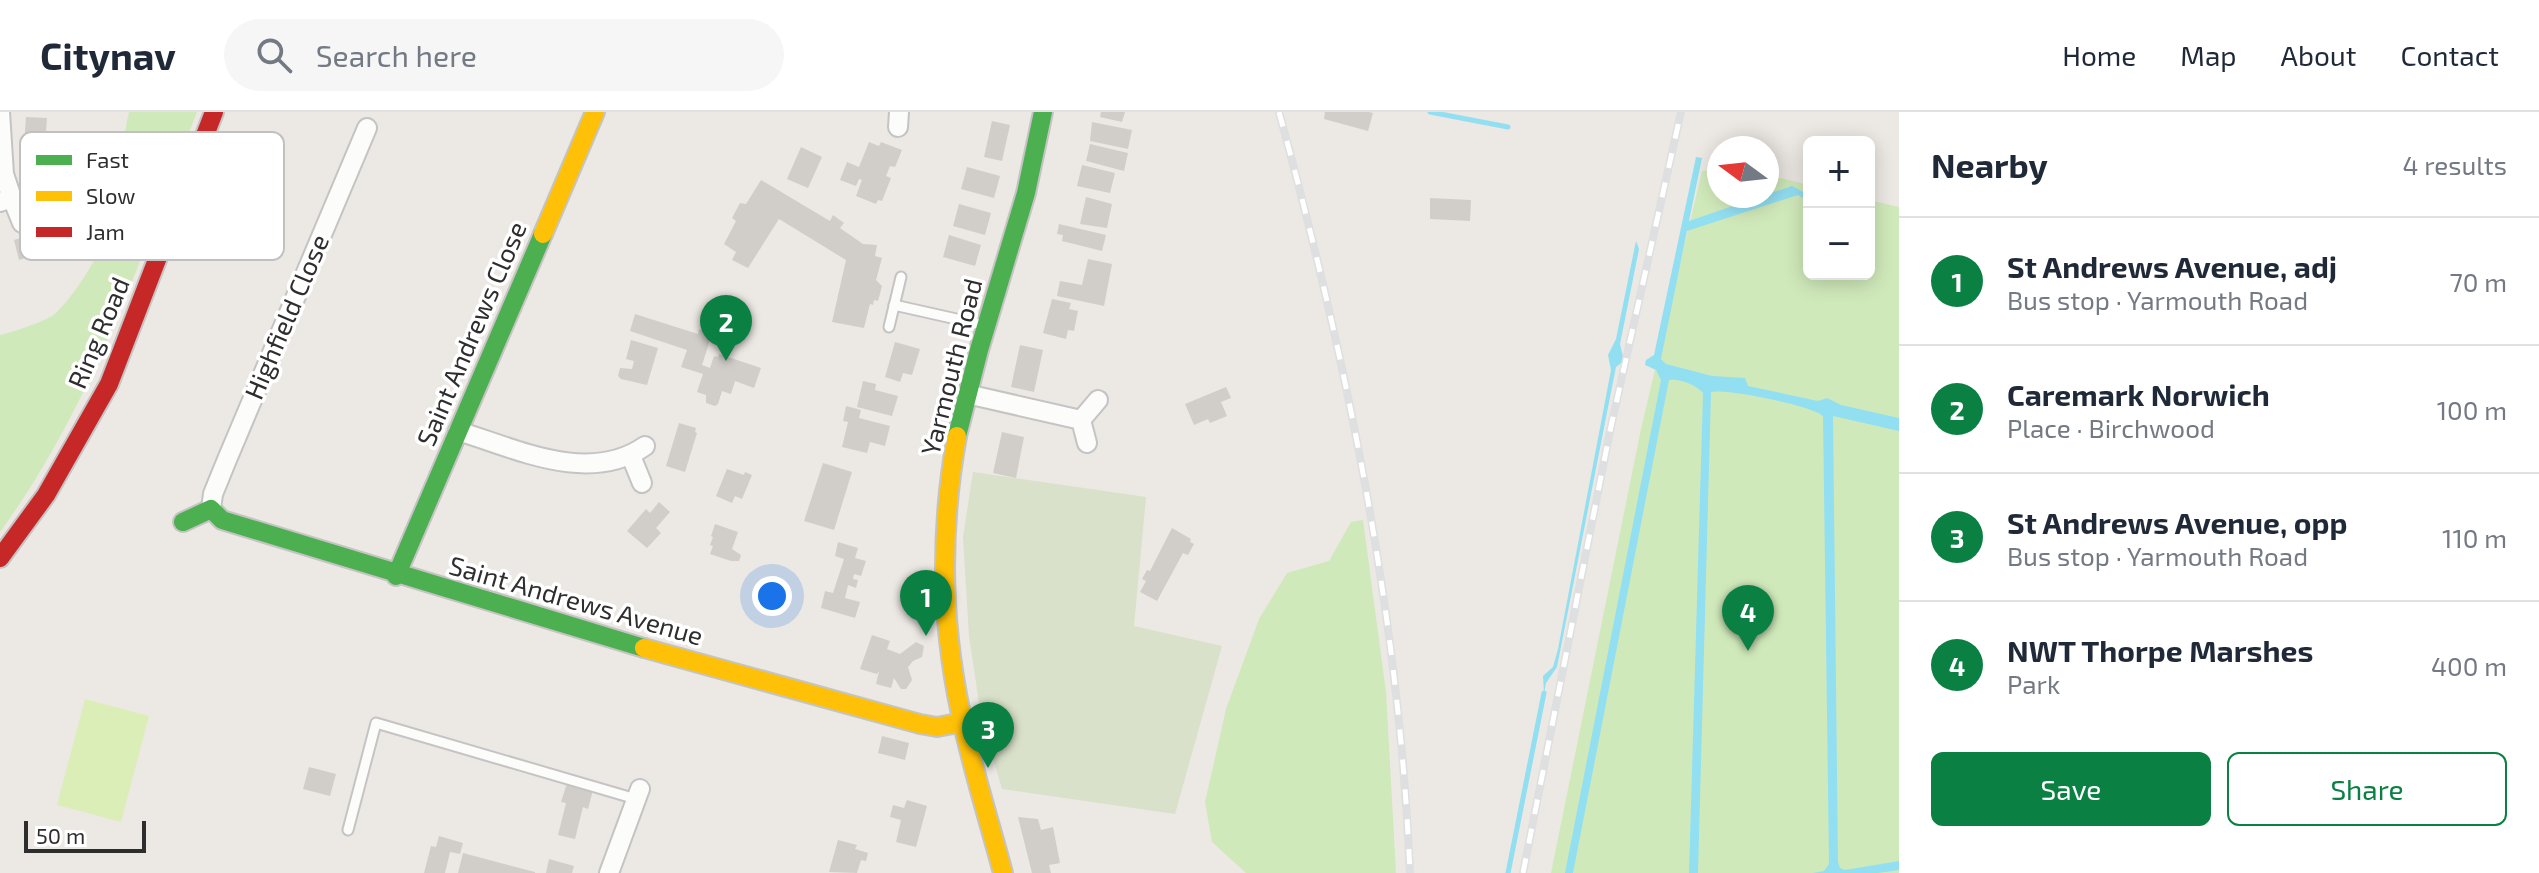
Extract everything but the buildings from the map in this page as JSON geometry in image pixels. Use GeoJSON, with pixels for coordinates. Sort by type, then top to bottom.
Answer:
{"type":"FeatureCollection","features":[{"type":"Feature","properties":{"kind":"main road","name":"Ring Road"},"geometry":{"type":"LineString","coordinates":[[206,132],[214,112]]}},
{"type":"Feature","properties":{"kind":"main road","name":"Saint Andrews Close"},"geometry":{"type":"LineString","coordinates":[[396,576],[595,112]]}},
{"type":"Feature","properties":{"kind":"main road","name":"Yarmouth Road"},"geometry":{"type":"LineString","coordinates":[[1003,873],[963,722],[950,651],[944,548],[953,460],[967,394],[1029,179],[1043,112]]}},
{"type":"Feature","properties":{"kind":"main road","name":"Ring Road"},"geometry":{"type":"LineString","coordinates":[[0,558],[46,495],[109,384],[157,260]]}},
{"type":"Feature","properties":{"kind":"main road"},"geometry":{"type":"LineString","coordinates":[[183,522],[211,509]]}},
{"type":"Feature","properties":{"kind":"main road","name":"Saint Andrews Avenue"},"geometry":{"type":"LineString","coordinates":[[211,509],[222,520],[396,576],[793,690],[920,724],[937,727],[963,722]]}},
{"type":"Feature","properties":{"kind":"street"},"geometry":{"type":"LineString","coordinates":[[0,112],[6,200],[20,220]]}},
{"type":"Feature","properties":{"kind":"street","name":"Highfield Close"},"geometry":{"type":"LineString","coordinates":[[211,509],[213,494],[226,462],[367,128]]}},
{"type":"Feature","properties":{"kind":"street"},"geometry":{"type":"LineString","coordinates":[[967,394],[1081,420]]}},
{"type":"Feature","properties":{"kind":"street"},"geometry":{"type":"LineString","coordinates":[[1081,420],[1098,400]]}},
{"type":"Feature","properties":{"kind":"street"},"geometry":{"type":"LineString","coordinates":[[1081,420],[1087,443]]}},
{"type":"Feature","properties":{"kind":"street"},"geometry":{"type":"LineString","coordinates":[[458,431],[574,464],[599,464],[638,451],[642,483]]}},
{"type":"Feature","properties":{"kind":"street"},"geometry":{"type":"LineString","coordinates":[[609,873],[638,794]]}},
{"type":"Feature","properties":{"kind":"lane"},"geometry":{"type":"LineString","coordinates":[[889,327],[901,277]]}},
{"type":"Feature","properties":{"kind":"lane"},"geometry":{"type":"LineString","coordinates":[[894,305],[987,326]]}},
{"type":"Feature","properties":{"kind":"lane"},"geometry":{"type":"LineString","coordinates":[[348,830],[376,723],[638,794]]}},
{"type":"Feature","properties":{"kind":"green space"},"geometry":{"type":"Polygon","coordinates":[[[129,112],[197,112],[189,132],[125,132],[129,112]]]}},
{"type":"Feature","properties":{"kind":"green space"},"geometry":{"type":"Polygon","coordinates":[[[1702,171],[1707,171],[1707,208],[1779,208],[1779,178],[1803,184],[1803,280],[1875,280],[1875,201],[1899,207],[1899,873],[1551,873],[1641,429],[1702,171]]]}},
{"type":"Feature","properties":{"kind":"green space"},"geometry":{"type":"Polygon","coordinates":[[[94,260],[140,260],[112,329],[62,434],[0,532],[0,335],[30,326],[57,312],[94,260]]]}},
{"type":"Feature","properties":{"kind":"green space"},"geometry":{"type":"Polygon","coordinates":[[[973,472],[1146,497],[1134,626],[1222,646],[1175,814],[1002,789],[981,716],[969,636],[963,537],[973,472]]]}},
{"type":"Feature","properties":{"kind":"green space"},"geometry":{"type":"Polygon","coordinates":[[[1363,520],[1386,692],[1396,873],[1246,873],[1212,842],[1205,802],[1226,709],[1259,619],[1287,573],[1329,561],[1351,522],[1363,520]]]}},
{"type":"Feature","properties":{"kind":"green space"},"geometry":{"type":"Polygon","coordinates":[[[85,699],[149,716],[121,822],[57,805],[85,699]]]}},
{"type":"Feature","properties":{"kind":"water"},"geometry":{"type":"Polygon","coordinates":[[[1696,157],[1702,158],[1689,221],[1727,208],[1758,208],[1687,231],[1661,359],[1666,364],[1712,376],[1745,378],[1748,386],[1818,401],[1827,398],[1841,405],[1899,418],[1899,431],[1833,416],[1838,862],[1840,868],[1845,870],[1899,861],[1899,870],[1813,873],[1824,871],[1829,864],[1823,416],[1787,403],[1720,391],[1711,392],[1698,873],[1689,873],[1703,393],[1682,381],[1669,380],[1573,873],[1565,873],[1661,380],[1656,370],[1645,365],[1646,360],[1654,355],[1696,157]]]}},
{"type":"Feature","properties":{"kind":"water"},"geometry":{"type":"Polygon","coordinates":[[[1792,186],[1803,192],[1803,198],[1798,195],[1779,201],[1779,190],[1792,186]]]}},
{"type":"Feature","properties":{"kind":"water"},"geometry":{"type":"Polygon","coordinates":[[[1636,241],[1639,249],[1620,344],[1624,361],[1616,367],[1557,667],[1546,683],[1544,693],[1543,676],[1553,667],[1558,649],[1611,370],[1608,355],[1616,339],[1636,241]]]}},
{"type":"Feature","properties":{"kind":"waterway"},"geometry":{"type":"LineString","coordinates":[[1430,112],[1508,127]]}},
{"type":"Feature","properties":{"kind":"waterway"},"geometry":{"type":"LineString","coordinates":[[1508,873],[1544,693]]}},
{"type":"Feature","properties":{"kind":"railway"},"geometry":{"type":"LineString","coordinates":[[1279,112],[1327,300],[1366,489],[1394,680],[1410,873]]}},
{"type":"Feature","properties":{"kind":"railway"},"geometry":{"type":"LineString","coordinates":[[1523,873],[1610,431],[1681,112]]}},
{"type":"Feature","properties":{"kind":"traffic: fast"},"geometry":{"type":"LineString","coordinates":[[957,436],[1026,193],[1043,112]]}},
{"type":"Feature","properties":{"kind":"traffic: fast"},"geometry":{"type":"LineString","coordinates":[[396,576],[543,234]]}},
{"type":"Feature","properties":{"kind":"traffic: fast"},"geometry":{"type":"LineString","coordinates":[[183,522],[211,509],[222,520],[644,648]]}},
{"type":"Feature","properties":{"kind":"traffic: slow"},"geometry":{"type":"LineString","coordinates":[[543,234],[595,112]]}},
{"type":"Feature","properties":{"kind":"traffic: slow"},"geometry":{"type":"LineString","coordinates":[[957,436],[948,506],[946,610],[954,679],[965,734],[1003,873]]}},
{"type":"Feature","properties":{"kind":"traffic: slow"},"geometry":{"type":"LineString","coordinates":[[644,648],[920,724],[937,727],[963,722]]}},
{"type":"Feature","properties":{"kind":"traffic: jam"},"geometry":{"type":"LineString","coordinates":[[206,132],[214,112]]}},
{"type":"Feature","properties":{"kind":"traffic: jam"},"geometry":{"type":"LineString","coordinates":[[0,558],[46,495],[109,384],[157,260]]}},
{"type":"Feature","properties":{"kind":"place","name":"Caremark Norwich"},"geometry":{"type":"Point","coordinates":[726,361]}},
{"type":"Feature","properties":{"kind":"place","name":"St Andrews Avenue, adj"},"geometry":{"type":"Point","coordinates":[926,636]}},
{"type":"Feature","properties":{"kind":"place","name":"NWT Thorpe Marshes"},"geometry":{"type":"Point","coordinates":[1748,651]}},
{"type":"Feature","properties":{"kind":"place","name":"St Andrews Avenue, opp"},"geometry":{"type":"Point","coordinates":[988,768]}}]}
